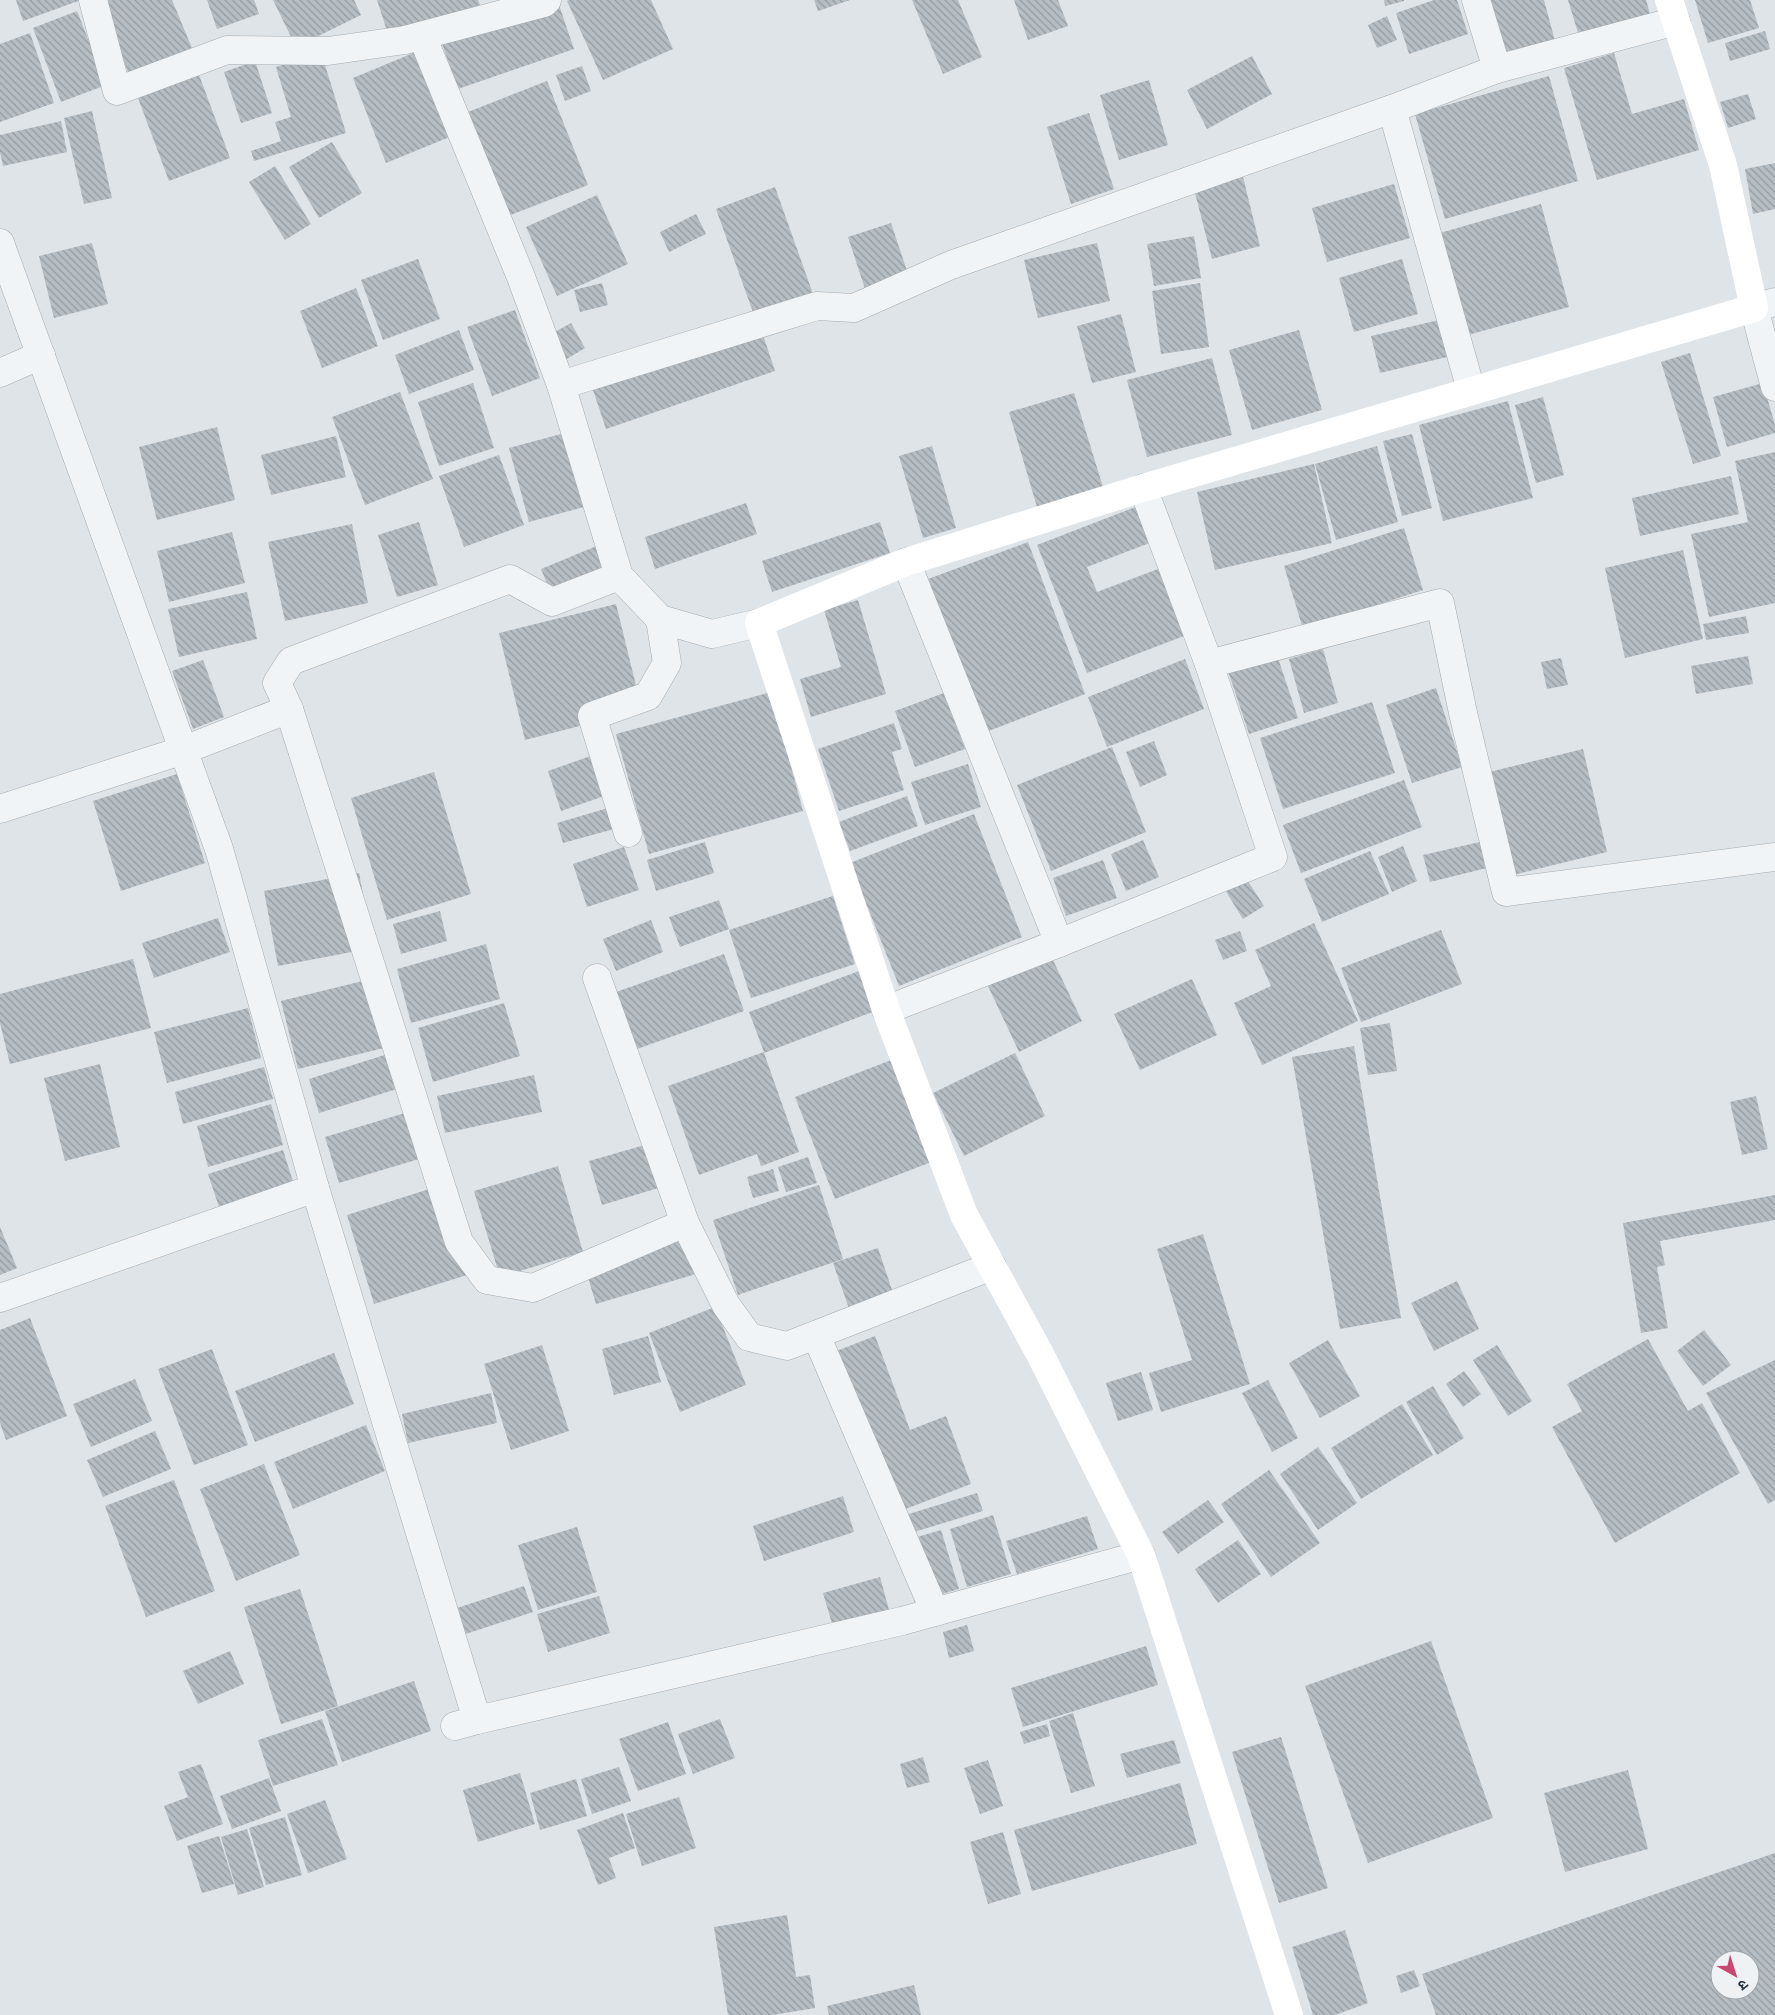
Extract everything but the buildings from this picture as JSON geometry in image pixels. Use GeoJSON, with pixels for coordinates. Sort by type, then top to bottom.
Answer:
{"type":"FeatureCollection","features":[{"type":"Feature","properties":{"kind":"street"},"geometry":{"type":"LineString","coordinates":[[93,0],[117,90],[227,50],[328,51],[405,40],[544,3],[547,0]]}},
{"type":"Feature","properties":{"kind":"street"},"geometry":{"type":"LineString","coordinates":[[1476,0],[1497,69]]}},
{"type":"Feature","properties":{"kind":"street"},"geometry":{"type":"LineString","coordinates":[[561,384],[817,306],[854,308],[951,265],[1392,109],[1497,69],[1672,11],[1723,165],[1765,305],[1775,387]]}},
{"type":"Feature","properties":{"kind":"street"},"geometry":{"type":"LineString","coordinates":[[422,36],[521,277],[561,384],[619,576],[660,619],[712,634],[759,623],[906,562],[1143,488],[1765,305]]}},
{"type":"Feature","properties":{"kind":"street"},"geometry":{"type":"LineString","coordinates":[[1392,109],[1471,390]]}},
{"type":"Feature","properties":{"kind":"street"},"geometry":{"type":"LineString","coordinates":[[0,243],[219,849],[466,1723],[935,1612],[1141,1555]]}},
{"type":"Feature","properties":{"kind":"street"},"geometry":{"type":"LineString","coordinates":[[0,373],[41,355]]}},
{"type":"Feature","properties":{"kind":"street"},"geometry":{"type":"LineString","coordinates":[[886,1010],[1059,944],[1273,857],[1209,664],[1143,488]]}},
{"type":"Feature","properties":{"kind":"street"},"geometry":{"type":"LineString","coordinates":[[906,562],[1059,944]]}},
{"type":"Feature","properties":{"kind":"street"},"geometry":{"type":"LineString","coordinates":[[619,576],[552,602],[510,579],[291,661],[277,683],[289,709],[459,1242],[487,1280],[533,1288],[685,1223]]}},
{"type":"Feature","properties":{"kind":"street"},"geometry":{"type":"LineString","coordinates":[[1209,664],[1440,603],[1463,713],[1506,892],[1775,857]]}},
{"type":"Feature","properties":{"kind":"street"},"geometry":{"type":"LineString","coordinates":[[628,832],[592,716],[648,696],[668,664],[660,619]]}},
{"type":"Feature","properties":{"kind":"street"},"geometry":{"type":"LineString","coordinates":[[759,623],[886,1010],[964,1215],[1040,1354],[1141,1555],[1289,2015]]}},
{"type":"Feature","properties":{"kind":"street"},"geometry":{"type":"LineString","coordinates":[[0,809],[184,750],[289,709]]}},
{"type":"Feature","properties":{"kind":"street"},"geometry":{"type":"LineString","coordinates":[[597,978],[685,1223],[726,1305],[749,1337],[788,1346],[992,1266]]}},
{"type":"Feature","properties":{"kind":"street"},"geometry":{"type":"LineString","coordinates":[[0,1298],[315,1188]]}},
{"type":"Feature","properties":{"kind":"street"},"geometry":{"type":"LineString","coordinates":[[816,1335],[935,1612]]}}]}
